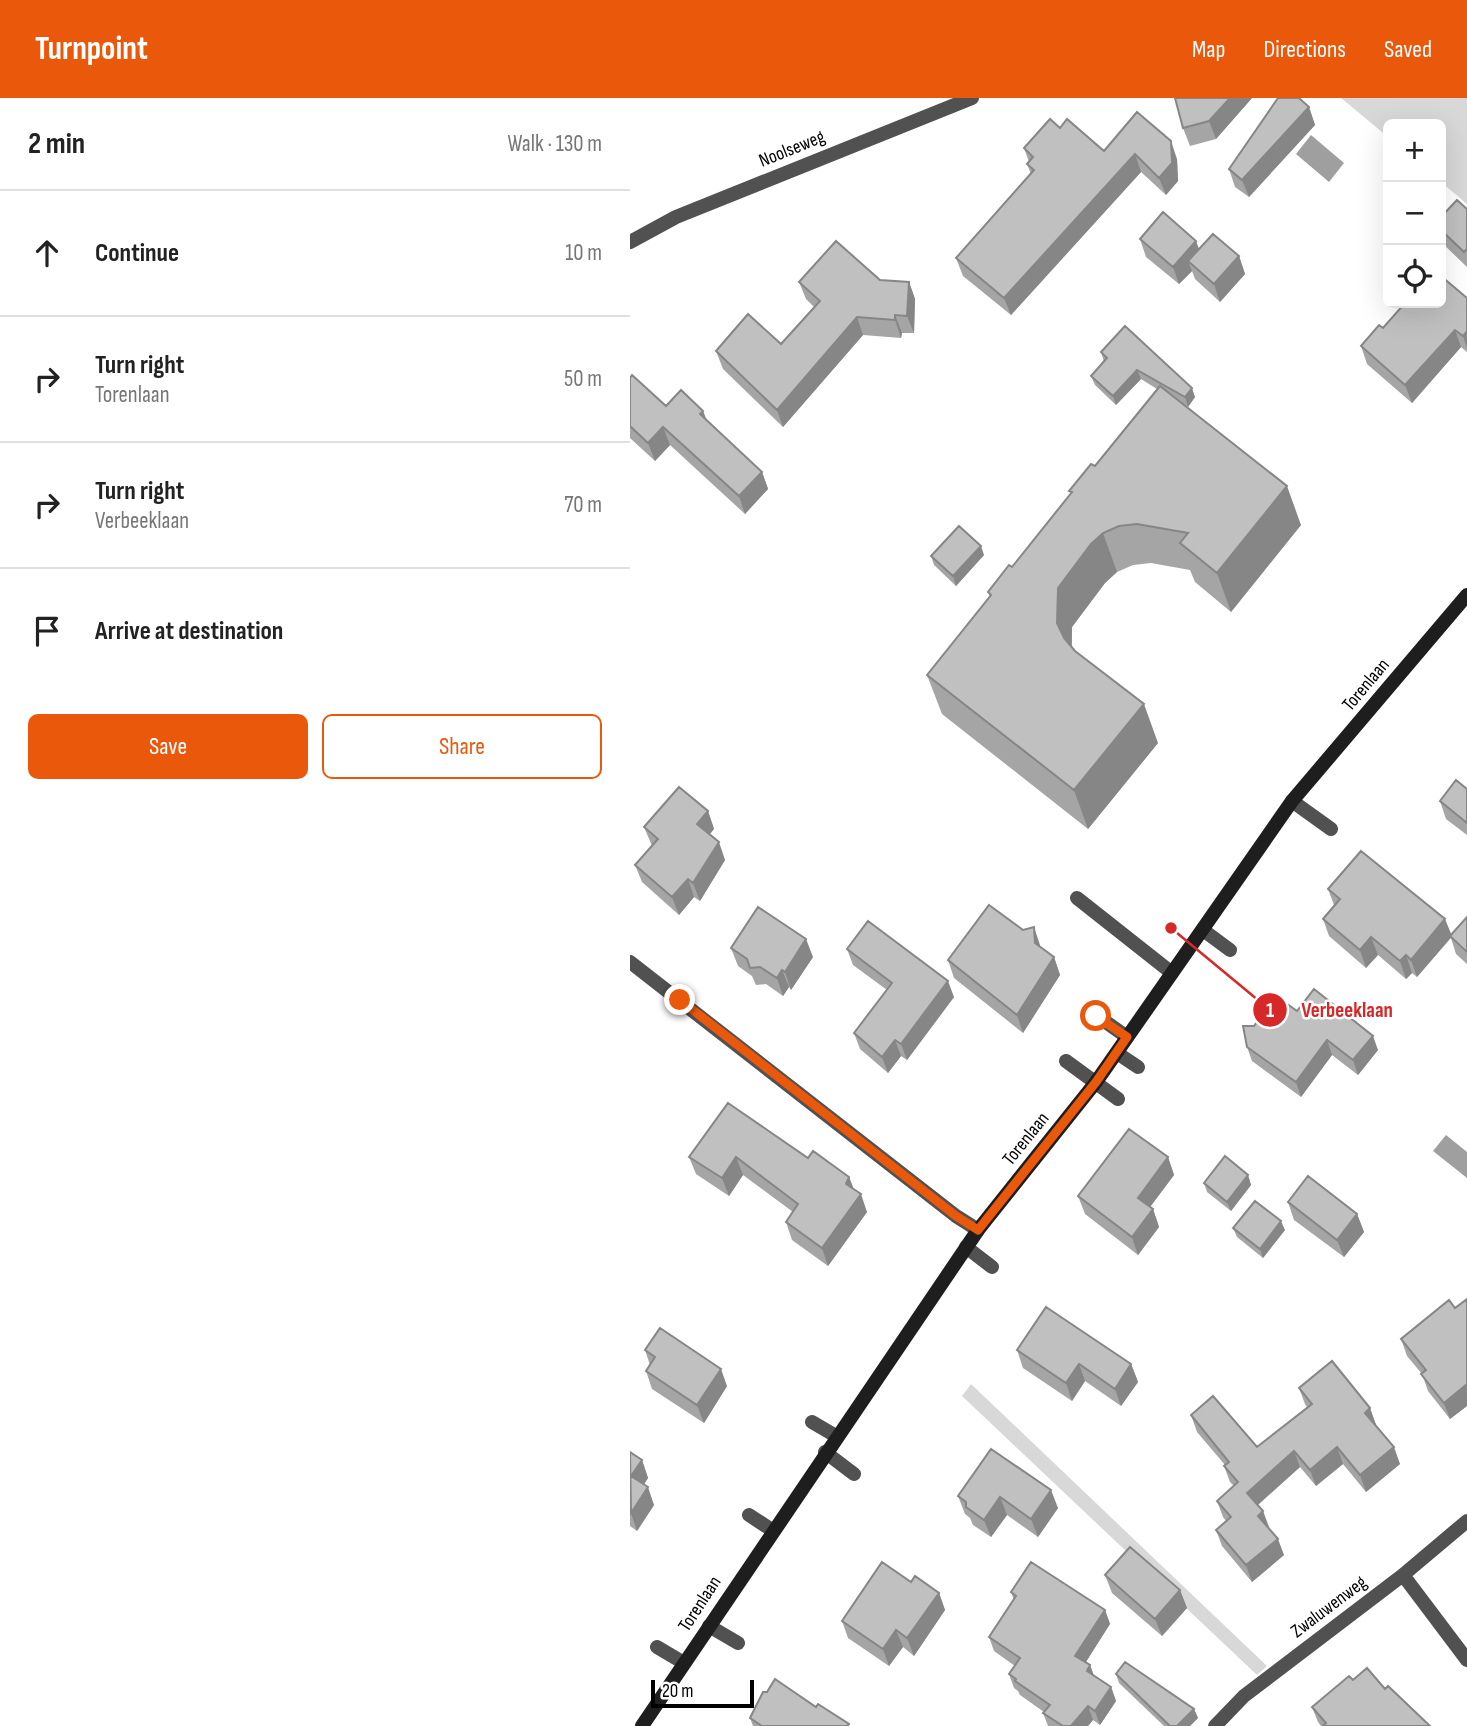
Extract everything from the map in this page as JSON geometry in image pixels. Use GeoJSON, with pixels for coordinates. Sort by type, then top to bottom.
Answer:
{"type":"FeatureCollection","features":[{"type":"Feature","properties":{"kind":"main road","name":"Torenlaan"},"geometry":{"type":"LineString","coordinates":[[642,1726],[772,1530],[978,1230],[1096,1082],[1292,801],[1467,595]]}},
{"type":"Feature","properties":{"kind":"street","name":"Noolseweg"},"geometry":{"type":"LineString","coordinates":[[630,243],[676,217],[972,98]]}},
{"type":"Feature","properties":{"kind":"street"},"geometry":{"type":"LineString","coordinates":[[1292,801],[1331,829]]}},
{"type":"Feature","properties":{"kind":"street"},"geometry":{"type":"LineString","coordinates":[[1077,898],[1172,973]]}},
{"type":"Feature","properties":{"kind":"street"},"geometry":{"type":"LineString","coordinates":[[1203,930],[1230,950]]}},
{"type":"Feature","properties":{"kind":"street"},"geometry":{"type":"LineString","coordinates":[[630,962],[956,1216],[978,1230]]}},
{"type":"Feature","properties":{"kind":"street"},"geometry":{"type":"LineString","coordinates":[[1096,1016],[1127,1037]]}},
{"type":"Feature","properties":{"kind":"street"},"geometry":{"type":"LineString","coordinates":[[1117,1053],[1138,1067]]}},
{"type":"Feature","properties":{"kind":"street"},"geometry":{"type":"LineString","coordinates":[[1066,1061],[1118,1099]]}},
{"type":"Feature","properties":{"kind":"street"},"geometry":{"type":"LineString","coordinates":[[966,1248],[992,1266]]}},
{"type":"Feature","properties":{"kind":"street"},"geometry":{"type":"LineString","coordinates":[[812,1422],[836,1436]]}},
{"type":"Feature","properties":{"kind":"street"},"geometry":{"type":"LineString","coordinates":[[825,1452],[854,1474]]}},
{"type":"Feature","properties":{"kind":"street"},"geometry":{"type":"LineString","coordinates":[[748,1515],[772,1530]]}},
{"type":"Feature","properties":{"kind":"street","name":"Zwaluwenweg"},"geometry":{"type":"LineString","coordinates":[[1215,1726],[1244,1696],[1403,1575],[1467,1521]]}},
{"type":"Feature","properties":{"kind":"street"},"geometry":{"type":"LineString","coordinates":[[1403,1575],[1467,1660]]}},
{"type":"Feature","properties":{"kind":"street"},"geometry":{"type":"LineString","coordinates":[[709,1626],[738,1643]]}},
{"type":"Feature","properties":{"kind":"street"},"geometry":{"type":"LineString","coordinates":[[657,1647],[684,1663]]}},
{"type":"Feature","properties":{"kind":"shaded area"},"geometry":{"type":"Polygon","coordinates":[[[1341,98],[1467,98],[1467,204],[1446,186],[1446,119],[1383,119],[1383,133],[1341,98]]]}},
{"type":"Feature","properties":{"kind":"shaded area"},"geometry":{"type":"Polygon","coordinates":[[[1311,135],[1344,163],[1329,182],[1296,154],[1311,135]]]}},
{"type":"Feature","properties":{"kind":"shaded area"},"geometry":{"type":"Polygon","coordinates":[[[1446,1135],[1467,1152],[1467,1178],[1433,1151],[1446,1135]]]}},
{"type":"Feature","properties":{"kind":"shaded area"},"geometry":{"type":"Polygon","coordinates":[[[971,1384],[1267,1666],[1257,1675],[962,1396],[971,1384]]]}},
{"type":"Feature","properties":{"kind":"building"},"geometry":{"type":"Polygon","coordinates":[[[1175,98],[1230,98],[1209,121],[1183,128],[1175,98]]]}},
{"type":"Feature","properties":{"kind":"building"},"geometry":{"type":"Polygon","coordinates":[[[1278,98],[1299,98],[1309,107],[1242,180],[1229,169],[1278,98]]]}},
{"type":"Feature","properties":{"kind":"building"},"geometry":{"type":"Polygon","coordinates":[[[1137,112],[1171,141],[1172,163],[1159,178],[1135,154],[1004,298],[956,258],[1034,170],[1027,164],[1033,157],[1024,148],[1050,119],[1060,128],[1067,119],[1104,151],[1137,112]]]}},
{"type":"Feature","properties":{"kind":"building"},"geometry":{"type":"Polygon","coordinates":[[[1457,200],[1467,209],[1467,249],[1464,252],[1446,235],[1446,212],[1457,200]]]}},
{"type":"Feature","properties":{"kind":"building"},"geometry":{"type":"Polygon","coordinates":[[[1163,212],[1196,241],[1173,267],[1140,239],[1163,212]]]}},
{"type":"Feature","properties":{"kind":"building"},"geometry":{"type":"Polygon","coordinates":[[[1213,234],[1239,256],[1214,284],[1188,261],[1213,234]]]}},
{"type":"Feature","properties":{"kind":"building"},"geometry":{"type":"Polygon","coordinates":[[[836,241],[880,280],[909,282],[907,316],[895,315],[895,320],[857,317],[777,410],[716,351],[748,314],[781,344],[820,301],[799,282],[836,241]]]}},
{"type":"Feature","properties":{"kind":"building"},"geometry":{"type":"Polygon","coordinates":[[[1446,280],[1467,298],[1467,331],[1463,336],[1455,330],[1405,385],[1361,346],[1379,325],[1383,328],[1401,308],[1446,308],[1446,280]]]}},
{"type":"Feature","properties":{"kind":"building"},"geometry":{"type":"Polygon","coordinates":[[[1125,326],[1192,388],[1185,397],[1137,370],[1113,396],[1091,376],[1107,358],[1101,352],[1125,326]]]}},
{"type":"Feature","properties":{"kind":"building"},"geometry":{"type":"Polygon","coordinates":[[[632,375],[666,406],[681,390],[703,411],[700,414],[762,472],[739,496],[663,427],[648,443],[630,426],[632,375]]]}},
{"type":"Feature","properties":{"kind":"building"},"geometry":{"type":"Polygon","coordinates":[[[1160,386],[1287,486],[1217,573],[1180,543],[1188,533],[1137,524],[1119,526],[1103,533],[1091,544],[1058,588],[1057,623],[1064,638],[1075,651],[1144,704],[1074,790],[927,675],[991,595],[988,592],[1009,565],[1012,567],[1091,464],[1095,466],[1160,386]]]}},
{"type":"Feature","properties":{"kind":"building"},"geometry":{"type":"Polygon","coordinates":[[[959,526],[981,546],[953,576],[931,556],[959,526]]]}},
{"type":"Feature","properties":{"kind":"building"},"geometry":{"type":"Polygon","coordinates":[[[1456,780],[1467,789],[1467,823],[1440,801],[1456,780]]]}},
{"type":"Feature","properties":{"kind":"building"},"geometry":{"type":"Polygon","coordinates":[[[679,787],[708,811],[697,824],[719,842],[693,883],[688,879],[672,897],[635,865],[658,839],[644,827],[679,787]]]}},
{"type":"Feature","properties":{"kind":"building"},"geometry":{"type":"Polygon","coordinates":[[[1361,851],[1445,919],[1411,960],[1406,955],[1400,961],[1371,937],[1360,950],[1323,919],[1340,899],[1328,889],[1361,851]]]}},
{"type":"Feature","properties":{"kind":"building"},"geometry":{"type":"Polygon","coordinates":[[[989,905],[1023,930],[1034,927],[1035,943],[1054,957],[1017,1015],[948,960],[989,905]]]}},
{"type":"Feature","properties":{"kind":"building"},"geometry":{"type":"Polygon","coordinates":[[[758,907],[806,939],[785,972],[782,970],[777,978],[760,967],[750,968],[747,959],[731,948],[758,907]]]}},
{"type":"Feature","properties":{"kind":"building"},"geometry":{"type":"Polygon","coordinates":[[[1467,917],[1467,952],[1450,936],[1467,917]]]}},
{"type":"Feature","properties":{"kind":"building"},"geometry":{"type":"Polygon","coordinates":[[[868,921],[948,981],[901,1044],[895,1040],[882,1057],[854,1033],[892,983],[847,949],[868,921]]]}},
{"type":"Feature","properties":{"kind":"building"},"geometry":{"type":"Polygon","coordinates":[[[1314,989],[1373,1036],[1353,1060],[1327,1040],[1296,1082],[1247,1047],[1243,1026],[1254,1026],[1276,996],[1297,1011],[1314,989]]]}},
{"type":"Feature","properties":{"kind":"building"},"geometry":{"type":"Polygon","coordinates":[[[728,1103],[808,1158],[813,1151],[849,1177],[846,1184],[861,1194],[822,1248],[786,1222],[798,1204],[736,1157],[722,1178],[689,1157],[728,1103]]]}},
{"type":"Feature","properties":{"kind":"building"},"geometry":{"type":"Polygon","coordinates":[[[1129,1129],[1168,1157],[1138,1198],[1153,1209],[1132,1237],[1078,1196],[1129,1129]]]}},
{"type":"Feature","properties":{"kind":"building"},"geometry":{"type":"Polygon","coordinates":[[[1225,1156],[1248,1175],[1227,1202],[1204,1183],[1225,1156]]]}},
{"type":"Feature","properties":{"kind":"building"},"geometry":{"type":"Polygon","coordinates":[[[1308,1176],[1357,1214],[1337,1240],[1288,1202],[1308,1176]]]}},
{"type":"Feature","properties":{"kind":"building"},"geometry":{"type":"Polygon","coordinates":[[[1255,1201],[1281,1221],[1260,1249],[1233,1228],[1255,1201]]]}},
{"type":"Feature","properties":{"kind":"building"},"geometry":{"type":"Polygon","coordinates":[[[1467,1299],[1467,1384],[1444,1403],[1421,1374],[1426,1370],[1401,1339],[1449,1300],[1455,1308],[1467,1299]]]}},
{"type":"Feature","properties":{"kind":"building"},"geometry":{"type":"Polygon","coordinates":[[[1046,1307],[1131,1364],[1115,1389],[1079,1364],[1066,1383],[1017,1350],[1046,1307]]]}},
{"type":"Feature","properties":{"kind":"building"},"geometry":{"type":"Polygon","coordinates":[[[660,1328],[721,1369],[697,1405],[646,1371],[655,1357],[645,1350],[660,1328]]]}},
{"type":"Feature","properties":{"kind":"building"},"geometry":{"type":"Polygon","coordinates":[[[1332,1361],[1370,1408],[1365,1413],[1394,1447],[1360,1475],[1337,1447],[1310,1470],[1294,1451],[1247,1493],[1263,1511],[1258,1516],[1278,1539],[1246,1565],[1216,1530],[1231,1517],[1217,1501],[1238,1482],[1224,1466],[1229,1462],[1191,1415],[1213,1396],[1257,1447],[1312,1404],[1299,1388],[1332,1361]]]}},
{"type":"Feature","properties":{"kind":"building"},"geometry":{"type":"Polygon","coordinates":[[[991,1449],[1051,1490],[1031,1519],[1000,1497],[984,1520],[966,1507],[966,1502],[958,1496],[991,1449]]]}},
{"type":"Feature","properties":{"kind":"building"},"geometry":{"type":"Polygon","coordinates":[[[630,1452],[642,1460],[631,1476],[648,1487],[631,1513],[630,1452]]]}},
{"type":"Feature","properties":{"kind":"building"},"geometry":{"type":"Polygon","coordinates":[[[1130,1547],[1180,1590],[1155,1619],[1105,1575],[1130,1547]]]}},
{"type":"Feature","properties":{"kind":"building"},"geometry":{"type":"Polygon","coordinates":[[[882,1562],[911,1582],[915,1576],[939,1593],[907,1638],[896,1630],[883,1649],[842,1621],[882,1562]]]}},
{"type":"Feature","properties":{"kind":"building"},"geometry":{"type":"Polygon","coordinates":[[[1031,1562],[1105,1610],[1075,1656],[1090,1665],[1087,1671],[1111,1687],[1095,1711],[1088,1706],[1071,1726],[1063,1726],[1043,1713],[1050,1705],[1009,1674],[1020,1658],[989,1637],[1016,1596],[1011,1592],[1031,1562]]]}},
{"type":"Feature","properties":{"kind":"building"},"geometry":{"type":"Polygon","coordinates":[[[1125,1662],[1194,1709],[1177,1726],[1170,1726],[1116,1674],[1125,1662]]]}},
{"type":"Feature","properties":{"kind":"building"},"geometry":{"type":"Polygon","coordinates":[[[1367,1668],[1385,1689],[1388,1686],[1430,1726],[1323,1726],[1326,1723],[1312,1707],[1349,1676],[1353,1680],[1367,1668]]]}},
{"type":"Feature","properties":{"kind":"building"},"geometry":{"type":"Polygon","coordinates":[[[775,1679],[816,1707],[818,1704],[849,1724],[762,1726],[750,1718],[763,1692],[767,1692],[775,1679]]]}},
{"type":"Feature","properties":{"kind":"place","name":"Verbeeklaan"},"geometry":{"type":"Point","coordinates":[1171,928]}},
{"type":"Feature","properties":{"kind":"route"},"geometry":{"type":"LineString","coordinates":[[680,1000],[956,1216],[978,1230],[1096,1082],[1127,1037],[1096,1016]]}}]}
